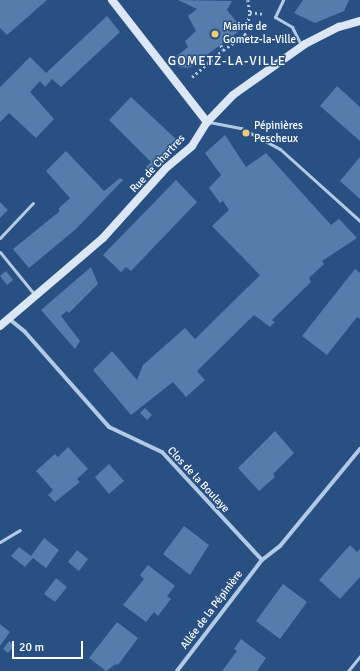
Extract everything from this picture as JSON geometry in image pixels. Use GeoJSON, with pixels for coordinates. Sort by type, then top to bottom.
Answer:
{"type":"FeatureCollection","features":[{"type":"Feature","properties":{"kind":"main road"},"geometry":{"type":"LineString","coordinates":[[112,0],[181,93],[207,122]]}},
{"type":"Feature","properties":{"kind":"main road","name":"Rue de Chartres"},"geometry":{"type":"LineString","coordinates":[[0,326],[103,238],[166,168],[192,146],[207,122],[233,95],[301,47],[332,30],[360,21]]}},
{"type":"Feature","properties":{"kind":"street","name":"Clos de la Boulaye"},"geometry":{"type":"LineString","coordinates":[[8,318],[25,332],[109,427],[162,452],[262,560]]}},
{"type":"Feature","properties":{"kind":"street"},"geometry":{"type":"LineString","coordinates":[[262,560],[280,546],[360,449]]}},
{"type":"Feature","properties":{"kind":"street","name":"Allée de la Pépinière"},"geometry":{"type":"LineString","coordinates":[[177,671],[262,560]]}},
{"type":"Feature","properties":{"kind":"lane"},"geometry":{"type":"LineString","coordinates":[[283,0],[275,17],[292,27],[301,47]]}},
{"type":"Feature","properties":{"kind":"lane"},"geometry":{"type":"LineString","coordinates":[[207,122],[241,128],[280,149],[360,221]]}},
{"type":"Feature","properties":{"kind":"lane"},"geometry":{"type":"LineString","coordinates":[[0,238],[33,203]]}},
{"type":"Feature","properties":{"kind":"lane"},"geometry":{"type":"LineString","coordinates":[[0,252],[35,296]]}},
{"type":"Feature","properties":{"kind":"lane"},"geometry":{"type":"LineString","coordinates":[[0,542],[20,530]]}},
{"type":"Feature","properties":{"kind":"lane"},"geometry":{"type":"LineString","coordinates":[[348,671],[360,656]]}},
{"type":"Feature","properties":{"kind":"path"},"geometry":{"type":"LineString","coordinates":[[181,93],[196,72],[223,50],[245,35],[250,12],[248,1],[245,0]]}},
{"type":"Feature","properties":{"kind":"path"},"geometry":{"type":"LineString","coordinates":[[250,12],[275,17]]}},
{"type":"Feature","properties":{"kind":"path"},"geometry":{"type":"LineString","coordinates":[[221,45],[223,50]]}},
{"type":"Feature","properties":{"kind":"building"},"geometry":{"type":"Polygon","coordinates":[[[0,0],[47,0],[7,35],[0,28],[0,0]]]}},
{"type":"Feature","properties":{"kind":"building","name":"Mairie de Gometz-la-Ville"},"geometry":{"type":"Polygon","coordinates":[[[178,0],[232,1],[227,10],[242,29],[189,68],[179,67],[173,59],[188,47],[185,41],[196,31],[188,16],[197,9],[178,0]]]}},
{"type":"Feature","properties":{"kind":"building"},"geometry":{"type":"Polygon","coordinates":[[[303,0],[349,0],[344,11],[315,23],[294,13],[303,0]]]}},
{"type":"Feature","properties":{"kind":"building"},"geometry":{"type":"Polygon","coordinates":[[[107,16],[120,32],[61,87],[52,79],[45,87],[40,81],[30,92],[54,119],[36,138],[9,113],[0,122],[0,87],[30,57],[46,73],[107,16]]]}},
{"type":"Feature","properties":{"kind":"building"},"geometry":{"type":"Polygon","coordinates":[[[337,86],[360,107],[360,141],[320,106],[337,86]]]}},
{"type":"Feature","properties":{"kind":"building"},"geometry":{"type":"Polygon","coordinates":[[[131,97],[178,141],[150,171],[146,167],[151,162],[109,120],[131,97]]]}},
{"type":"Feature","properties":{"kind":"building"},"geometry":{"type":"Polygon","coordinates":[[[225,135],[246,167],[266,153],[331,225],[339,219],[357,238],[322,261],[324,264],[309,278],[311,282],[272,320],[275,322],[270,327],[254,315],[197,371],[205,380],[186,397],[173,382],[131,415],[93,370],[112,351],[137,380],[143,365],[185,328],[195,339],[260,275],[212,226],[229,210],[223,201],[220,203],[209,188],[221,175],[205,153],[225,135]]]}},
{"type":"Feature","properties":{"kind":"building"},"geometry":{"type":"Polygon","coordinates":[[[66,151],[104,191],[120,178],[123,180],[76,229],[29,268],[13,249],[60,211],[58,209],[70,198],[46,171],[66,151]]]}},
{"type":"Feature","properties":{"kind":"building"},"geometry":{"type":"Polygon","coordinates":[[[360,157],[360,199],[340,181],[360,157]]]}},
{"type":"Feature","properties":{"kind":"building"},"geometry":{"type":"Polygon","coordinates":[[[176,180],[197,202],[131,271],[126,267],[121,272],[103,255],[176,180]]]}},
{"type":"Feature","properties":{"kind":"building"},"geometry":{"type":"Polygon","coordinates":[[[0,202],[8,210],[0,218],[0,202]]]}},
{"type":"Feature","properties":{"kind":"building"},"geometry":{"type":"Polygon","coordinates":[[[91,267],[98,284],[69,313],[67,311],[61,316],[80,341],[75,349],[41,310],[91,267]]]}},
{"type":"Feature","properties":{"kind":"building"},"geometry":{"type":"Polygon","coordinates":[[[355,269],[360,273],[360,319],[357,317],[327,355],[302,336],[355,269]]]}},
{"type":"Feature","properties":{"kind":"building"},"geometry":{"type":"Polygon","coordinates":[[[6,271],[13,280],[7,285],[0,276],[6,271]]]}},
{"type":"Feature","properties":{"kind":"building"},"geometry":{"type":"Polygon","coordinates":[[[145,408],[152,415],[147,420],[140,413],[145,408]]]}},
{"type":"Feature","properties":{"kind":"building"},"geometry":{"type":"Polygon","coordinates":[[[275,431],[294,453],[273,474],[275,477],[259,491],[238,468],[275,431]]]}},
{"type":"Feature","properties":{"kind":"building"},"geometry":{"type":"Polygon","coordinates":[[[68,447],[88,469],[77,479],[80,482],[55,502],[48,495],[53,490],[36,471],[55,454],[58,457],[68,447]]]}},
{"type":"Feature","properties":{"kind":"building"},"geometry":{"type":"Polygon","coordinates":[[[109,464],[124,481],[109,494],[95,477],[109,464]]]}},
{"type":"Feature","properties":{"kind":"building"},"geometry":{"type":"Polygon","coordinates":[[[184,526],[209,545],[190,575],[163,554],[184,526]]]}},
{"type":"Feature","properties":{"kind":"building"},"geometry":{"type":"Polygon","coordinates":[[[44,538],[59,550],[46,568],[33,558],[25,567],[11,556],[19,547],[31,556],[44,538]]]}},
{"type":"Feature","properties":{"kind":"building"},"geometry":{"type":"Polygon","coordinates":[[[350,545],[357,552],[360,549],[360,577],[340,599],[319,580],[350,545]]]}},
{"type":"Feature","properties":{"kind":"building"},"geometry":{"type":"Polygon","coordinates":[[[77,550],[88,559],[79,571],[68,562],[77,550]]]}},
{"type":"Feature","properties":{"kind":"building"},"geometry":{"type":"Polygon","coordinates":[[[148,565],[175,586],[167,596],[171,599],[158,616],[154,612],[146,622],[123,605],[144,579],[140,575],[148,565]]]}},
{"type":"Feature","properties":{"kind":"building"},"geometry":{"type":"Polygon","coordinates":[[[56,578],[67,587],[55,602],[44,594],[56,578]]]}},
{"type":"Feature","properties":{"kind":"building"},"geometry":{"type":"Polygon","coordinates":[[[283,584],[307,602],[280,639],[256,621],[283,584]]]}},
{"type":"Feature","properties":{"kind":"building"},"geometry":{"type":"Polygon","coordinates":[[[117,622],[138,638],[118,665],[116,664],[106,671],[89,658],[117,622]]]}},
{"type":"Feature","properties":{"kind":"building"},"geometry":{"type":"Polygon","coordinates":[[[0,624],[10,632],[0,646],[0,624]]]}},
{"type":"Feature","properties":{"kind":"building"},"geometry":{"type":"Polygon","coordinates":[[[241,639],[266,658],[257,671],[222,671],[237,651],[234,649],[241,639]]]}},
{"type":"Feature","properties":{"kind":"building"},"geometry":{"type":"Polygon","coordinates":[[[9,641],[15,645],[8,653],[3,649],[9,641]]]}},
{"type":"Feature","properties":{"kind":"place","name":"Mairie de Gometz-la-Ville"},"geometry":{"type":"Point","coordinates":[215,34]}},
{"type":"Feature","properties":{"kind":"place","name":"Pépinières Pescheux"},"geometry":{"type":"Point","coordinates":[246,133]}},
{"type":"Feature","properties":{"kind":"district","name":"GOMETZ-LA-VILLE"},"geometry":{"type":"Point","coordinates":[227,61]}}]}
